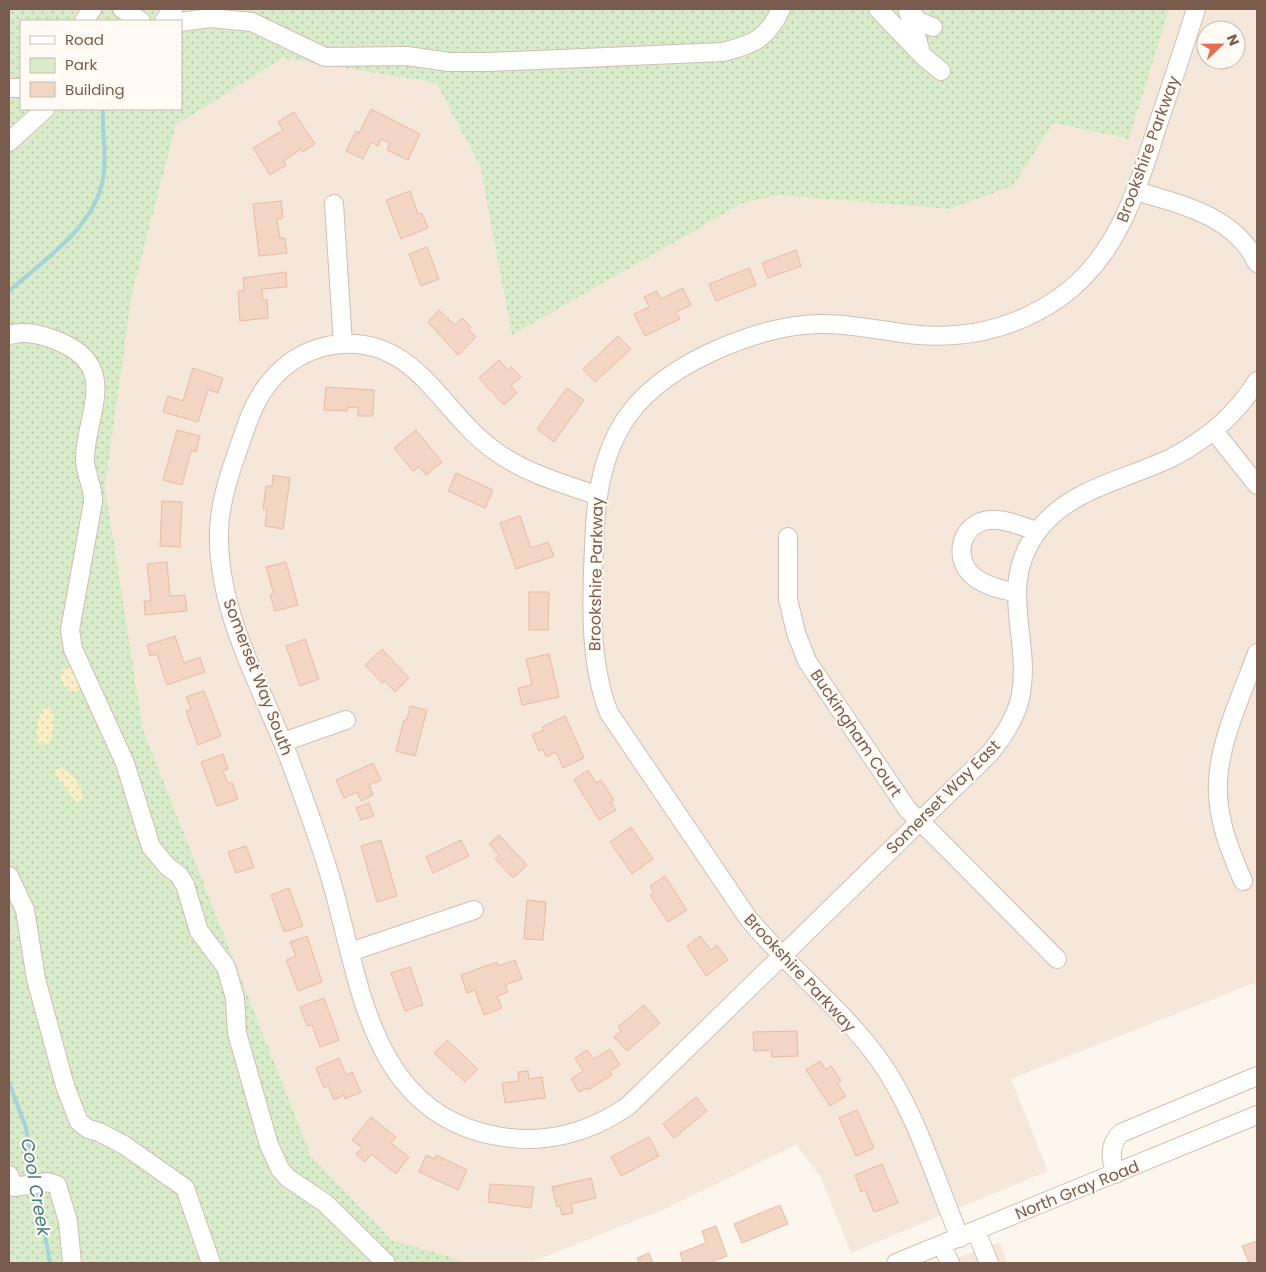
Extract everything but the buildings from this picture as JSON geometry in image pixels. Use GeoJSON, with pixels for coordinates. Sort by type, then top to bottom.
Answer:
{"type":"FeatureCollection","features":[{"type":"Feature","properties":{"kind":"street"},"geometry":{"type":"LineString","coordinates":[[85,20],[92,9]]}},
{"type":"Feature","properties":{"kind":"street"},"geometry":{"type":"LineString","coordinates":[[122,9],[139,20]]}},
{"type":"Feature","properties":{"kind":"street"},"geometry":{"type":"LineString","coordinates":[[165,20],[172,9]]}},
{"type":"Feature","properties":{"kind":"street"},"geometry":{"type":"LineString","coordinates":[[182,22],[210,18],[252,22],[325,58],[407,56],[449,62],[489,62],[723,52],[748,46],[760,40],[776,20],[781,9]]}},
{"type":"Feature","properties":{"kind":"street"},"geometry":{"type":"LineString","coordinates":[[878,9],[923,56],[941,71]]}},
{"type":"Feature","properties":{"kind":"street","name":"Brookshire Parkway"},"geometry":{"type":"LineString","coordinates":[[989,1263],[968,1234],[892,1080],[854,1029],[782,956],[748,918],[620,732],[602,696],[597,680],[594,644],[596,495],[609,448],[624,422],[644,395],[687,364],[762,332],[791,325],[824,324],[940,336],[965,335],[1012,323],[1060,297],[1092,269],[1120,230],[1136,191],[1196,9]]}},
{"type":"Feature","properties":{"kind":"street"},"geometry":{"type":"LineString","coordinates":[[908,10],[923,56]]}},
{"type":"Feature","properties":{"kind":"street"},"geometry":{"type":"LineString","coordinates":[[908,10],[918,21],[933,27]]}},
{"type":"Feature","properties":{"kind":"street"},"geometry":{"type":"LineString","coordinates":[[9,142],[44,110]]}},
{"type":"Feature","properties":{"kind":"street"},"geometry":{"type":"LineString","coordinates":[[1136,191],[1208,215],[1237,235],[1257,263]]}},
{"type":"Feature","properties":{"kind":"street"},"geometry":{"type":"LineString","coordinates":[[334,204],[343,344]]}},
{"type":"Feature","properties":{"kind":"street"},"geometry":{"type":"LineString","coordinates":[[9,335],[21,332],[45,336],[75,348],[90,363],[97,386],[84,459],[94,490],[70,630],[73,649],[125,763],[151,848],[168,868],[179,874],[185,885],[199,931],[226,967],[235,998],[237,1033],[269,1145],[276,1161],[288,1178],[325,1203],[386,1263]]}},
{"type":"Feature","properties":{"kind":"street","name":"Somerset Way South"},"geometry":{"type":"LineString","coordinates":[[505,1138],[479,1133],[457,1125],[426,1105],[405,1085],[379,1045],[369,1020],[328,871],[283,742],[253,671],[226,596],[220,564],[219,520],[230,474],[253,405],[264,387],[278,372],[301,356],[325,347],[343,344],[375,348],[406,362],[432,386],[464,425],[498,454],[529,471],[596,495]]}},
{"type":"Feature","properties":{"kind":"street","name":"Somerset Way East"},"geometry":{"type":"LineString","coordinates":[[505,1138],[555,1138],[583,1130],[614,1116],[651,1086],[990,754],[1005,734],[1021,695],[1023,666],[1016,592],[1024,557],[1037,531],[1061,508],[1080,496],[1170,458],[1214,431],[1241,404],[1257,381]]}},
{"type":"Feature","properties":{"kind":"street"},"geometry":{"type":"LineString","coordinates":[[1214,431],[1257,485]]}},
{"type":"Feature","properties":{"kind":"street"},"geometry":{"type":"LineString","coordinates":[[1016,592],[997,588],[972,575],[966,568],[961,556],[964,538],[973,526],[990,520],[1037,531]]}},
{"type":"Feature","properties":{"kind":"street","name":"Buckingham Court"},"geometry":{"type":"LineString","coordinates":[[788,537],[788,599],[796,633],[807,661],[908,810],[1057,960]]}},
{"type":"Feature","properties":{"kind":"street"},"geometry":{"type":"LineString","coordinates":[[1243,881],[1224,830],[1218,783],[1224,747],[1257,653]]}},
{"type":"Feature","properties":{"kind":"street"},"geometry":{"type":"LineString","coordinates":[[283,742],[346,720]]}},
{"type":"Feature","properties":{"kind":"street"},"geometry":{"type":"LineString","coordinates":[[9,876],[25,910],[36,979],[43,1009],[65,1086],[78,1122],[88,1129],[99,1132],[124,1145],[185,1188],[211,1263]]}},
{"type":"Feature","properties":{"kind":"street"},"geometry":{"type":"LineString","coordinates":[[350,952],[474,910]]}},
{"type":"Feature","properties":{"kind":"street"},"geometry":{"type":"LineString","coordinates":[[1116,1174],[1111,1157],[1114,1143],[1121,1133],[1257,1076]]}},
{"type":"Feature","properties":{"kind":"street","name":"North Gray Road"},"geometry":{"type":"LineString","coordinates":[[896,1263],[1257,1115]]}},
{"type":"Feature","properties":{"kind":"street"},"geometry":{"type":"LineString","coordinates":[[14,1180],[57,1184],[68,1221],[72,1263]]}},
{"type":"Feature","properties":{"kind":"street"},"geometry":{"type":"LineString","coordinates":[[942,1245],[950,1263]]}},
{"type":"Feature","properties":{"kind":"shaded area"},"geometry":{"type":"Polygon","coordinates":[[[1169,9],[1257,9],[1257,982],[1011,1079],[1048,1171],[851,1253],[820,1176],[796,1145],[667,1208],[529,1263],[462,1263],[460,1260],[392,1240],[311,1156],[143,729],[105,487],[132,294],[176,125],[283,58],[436,83],[480,166],[512,334],[743,203],[779,195],[949,209],[1013,186],[1052,123],[1129,139],[1169,9]]]}},
{"type":"Feature","properties":{"kind":"shaded area"},"geometry":{"type":"Polygon","coordinates":[[[999,1242],[1008,1263],[944,1263],[999,1242]]]}},
{"type":"Feature","properties":{"kind":"green space"},"geometry":{"type":"Polygon","coordinates":[[[9,9],[1169,9],[1129,139],[1053,123],[1013,186],[949,209],[779,195],[743,203],[512,335],[480,166],[436,83],[283,58],[176,125],[132,294],[105,487],[143,729],[311,1156],[392,1240],[461,1260],[462,1263],[9,1263],[9,939],[29,931],[9,888],[9,9]]]}},
{"type":"Feature","properties":{"kind":"green space"},"geometry":{"type":"Polygon","coordinates":[[[9,888],[29,931],[9,939],[9,888]]]}},
{"type":"Feature","properties":{"kind":"sand"},"geometry":{"type":"Polygon","coordinates":[[[67,667],[73,668],[83,687],[76,692],[66,688],[62,682],[61,672],[67,667]]]}},
{"type":"Feature","properties":{"kind":"sand"},"geometry":{"type":"Polygon","coordinates":[[[48,706],[54,714],[53,732],[50,740],[42,745],[37,740],[38,726],[44,709],[48,706]]]}},
{"type":"Feature","properties":{"kind":"sand"},"geometry":{"type":"Polygon","coordinates":[[[57,768],[66,771],[75,778],[81,788],[83,798],[78,803],[55,774],[57,768]]]}},
{"type":"Feature","properties":{"kind":"waterway","name":"Cool Creek"},"geometry":{"type":"LineString","coordinates":[[9,291],[52,255],[79,227],[90,212],[103,178],[103,110]]}},
{"type":"Feature","properties":{"kind":"waterway","name":"Cool Creek"},"geometry":{"type":"LineString","coordinates":[[9,1083],[26,1128],[35,1179]]}},
{"type":"Feature","properties":{"kind":"waterway","name":"Cool Creek"},"geometry":{"type":"LineString","coordinates":[[37,1189],[50,1263]]}}]}
